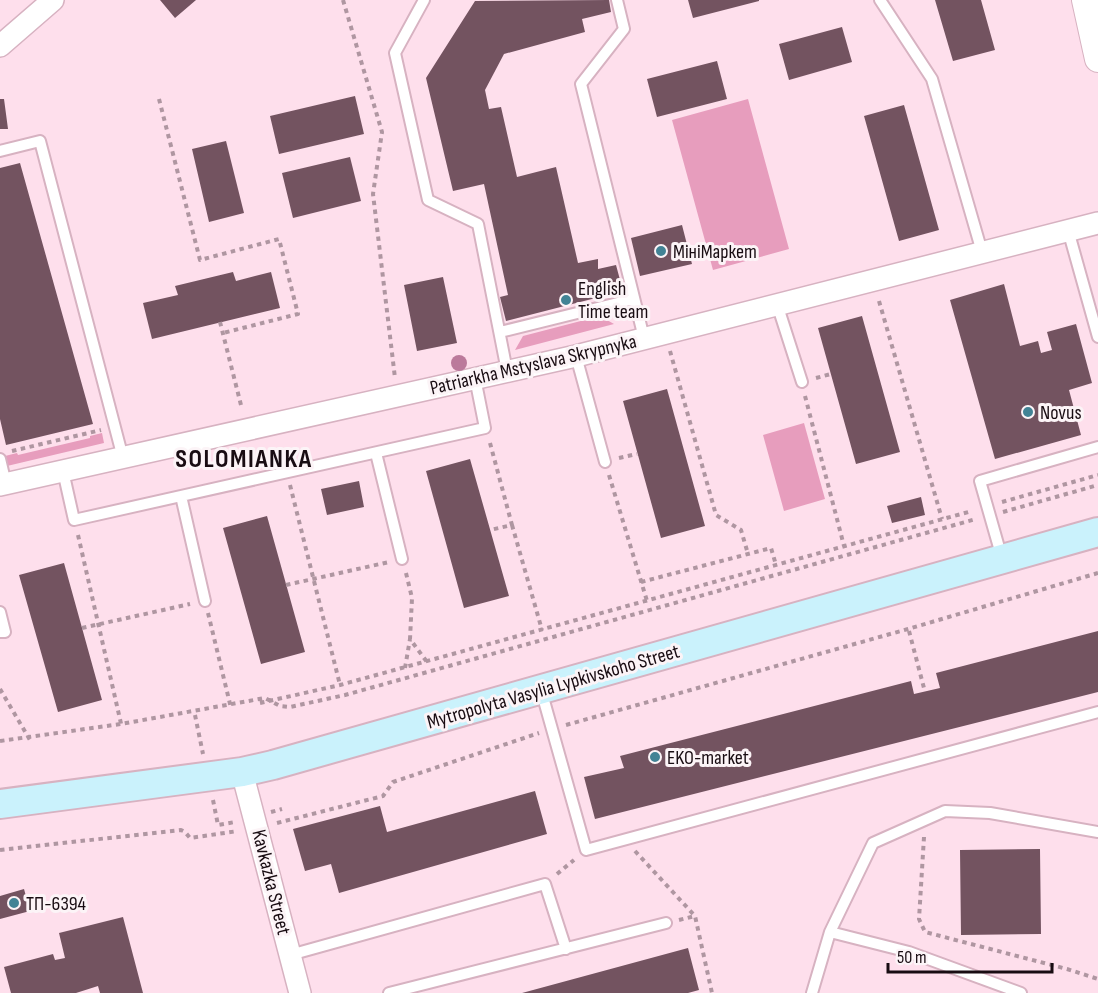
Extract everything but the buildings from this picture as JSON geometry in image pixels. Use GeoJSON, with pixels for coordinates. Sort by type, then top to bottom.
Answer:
{"type":"FeatureCollection","features":[{"type":"Feature","properties":{"kind":"main road","name":"Mytropolyta Vasylia Lypkivskoho Street"},"geometry":{"type":"LineString","coordinates":[[0,804],[273,765],[1098,532]]}},
{"type":"Feature","properties":{"kind":"street"},"geometry":{"type":"LineString","coordinates":[[0,46],[53,0]]}},
{"type":"Feature","properties":{"kind":"street"},"geometry":{"type":"LineString","coordinates":[[1085,0],[1098,59]]}},
{"type":"Feature","properties":{"kind":"street","name":"Patriarkha Mstyslava Skrypnyka"},"geometry":{"type":"LineString","coordinates":[[3,485],[576,356],[1098,223]]}},
{"type":"Feature","properties":{"kind":"street","name":"Kavkazka Street"},"geometry":{"type":"LineString","coordinates":[[243,771],[300,993]]}},
{"type":"Feature","properties":{"kind":"lane"},"geometry":{"type":"LineString","coordinates":[[424,0],[395,53],[428,200],[478,224],[507,372]]}},
{"type":"Feature","properties":{"kind":"lane"},"geometry":{"type":"LineString","coordinates":[[617,0],[624,29],[581,84],[644,338]]}},
{"type":"Feature","properties":{"kind":"lane"},"geometry":{"type":"LineString","coordinates":[[880,0],[932,79],[982,252]]}},
{"type":"Feature","properties":{"kind":"lane"},"geometry":{"type":"LineString","coordinates":[[0,151],[40,141],[123,458]]}},
{"type":"Feature","properties":{"kind":"lane"},"geometry":{"type":"LineString","coordinates":[[1068,230],[1096,331]]}},
{"type":"Feature","properties":{"kind":"lane"},"geometry":{"type":"LineString","coordinates":[[500,332],[634,299]]}},
{"type":"Feature","properties":{"kind":"lane"},"geometry":{"type":"LineString","coordinates":[[777,304],[802,382]]}},
{"type":"Feature","properties":{"kind":"lane"},"geometry":{"type":"LineString","coordinates":[[576,356],[605,462]]}},
{"type":"Feature","properties":{"kind":"lane"},"geometry":{"type":"LineString","coordinates":[[63,471],[74,520],[376,453],[485,428],[475,378]]}},
{"type":"Feature","properties":{"kind":"lane"},"geometry":{"type":"LineString","coordinates":[[1002,558],[980,481],[1098,447]]}},
{"type":"Feature","properties":{"kind":"lane"},"geometry":{"type":"LineString","coordinates":[[376,453],[402,559]]}},
{"type":"Feature","properties":{"kind":"lane"},"geometry":{"type":"LineString","coordinates":[[1,456],[3,485]]}},
{"type":"Feature","properties":{"kind":"lane"},"geometry":{"type":"LineString","coordinates":[[181,496],[205,601]]}},
{"type":"Feature","properties":{"kind":"lane"},"geometry":{"type":"LineString","coordinates":[[0,612],[5,632],[0,632]]}},
{"type":"Feature","properties":{"kind":"lane"},"geometry":{"type":"LineString","coordinates":[[541,690],[586,850],[1098,712]]}},
{"type":"Feature","properties":{"kind":"lane"},"geometry":{"type":"LineString","coordinates":[[812,993],[830,932],[873,843],[945,811],[990,813],[1098,832]]}},
{"type":"Feature","properties":{"kind":"lane"},"geometry":{"type":"LineString","coordinates":[[290,955],[545,884],[566,949]]}},
{"type":"Feature","properties":{"kind":"lane"},"geometry":{"type":"LineString","coordinates":[[389,993],[666,923]]}},
{"type":"Feature","properties":{"kind":"lane"},"geometry":{"type":"LineString","coordinates":[[830,932],[909,952],[1021,993]]}},
{"type":"Feature","properties":{"kind":"path"},"geometry":{"type":"LineString","coordinates":[[343,0],[382,132],[374,194],[398,396]]}},
{"type":"Feature","properties":{"kind":"path"},"geometry":{"type":"LineString","coordinates":[[159,99],[200,260],[279,239],[298,314],[223,333]]}},
{"type":"Feature","properties":{"kind":"path"},"geometry":{"type":"LineString","coordinates":[[873,280],[942,519]]}},
{"type":"Feature","properties":{"kind":"path"},"geometry":{"type":"LineString","coordinates":[[220,322],[248,430]]}},
{"type":"Feature","properties":{"kind":"path"},"geometry":{"type":"LineString","coordinates":[[664,333],[716,515],[741,531],[748,554]]}},
{"type":"Feature","properties":{"kind":"path"},"geometry":{"type":"LineString","coordinates":[[831,374],[802,382],[844,546]]}},
{"type":"Feature","properties":{"kind":"path"},"geometry":{"type":"LineString","coordinates":[[485,428],[543,630]]}},
{"type":"Feature","properties":{"kind":"path"},"geometry":{"type":"LineString","coordinates":[[1,456],[106,429]]}},
{"type":"Feature","properties":{"kind":"path"},"geometry":{"type":"LineString","coordinates":[[637,454],[605,462],[647,601]]}},
{"type":"Feature","properties":{"kind":"path"},"geometry":{"type":"LineString","coordinates":[[286,473],[340,686]]}},
{"type":"Feature","properties":{"kind":"path"},"geometry":{"type":"LineString","coordinates":[[0,741],[122,726],[265,698],[280,706],[290,706],[345,695],[988,511],[1098,475]]}},
{"type":"Feature","properties":{"kind":"path"},"geometry":{"type":"LineString","coordinates":[[260,703],[340,686],[942,519],[988,511],[1098,485]]}},
{"type":"Feature","properties":{"kind":"path"},"geometry":{"type":"LineString","coordinates":[[74,520],[122,726]]}},
{"type":"Feature","properties":{"kind":"path"},"geometry":{"type":"LineString","coordinates":[[490,531],[512,525]]}},
{"type":"Feature","properties":{"kind":"path"},"geometry":{"type":"LineString","coordinates":[[641,582],[771,548],[776,565]]}},
{"type":"Feature","properties":{"kind":"path"},"geometry":{"type":"LineString","coordinates":[[286,585],[402,559],[412,598],[410,639],[405,668]]}},
{"type":"Feature","properties":{"kind":"path"},"geometry":{"type":"LineString","coordinates":[[82,628],[205,601],[231,706]]}},
{"type":"Feature","properties":{"kind":"path"},"geometry":{"type":"LineString","coordinates":[[909,631],[925,692]]}},
{"type":"Feature","properties":{"kind":"path"},"geometry":{"type":"LineString","coordinates":[[410,639],[427,662]]}},
{"type":"Feature","properties":{"kind":"path"},"geometry":{"type":"LineString","coordinates":[[0,689],[29,738]]}},
{"type":"Feature","properties":{"kind":"path"},"geometry":{"type":"LineString","coordinates":[[925,820],[920,918],[925,932],[1098,979]]}},
{"type":"Feature","properties":{"kind":"path"},"geometry":{"type":"LineString","coordinates":[[545,884],[586,850]]}},
{"type":"Feature","properties":{"kind":"shaded area"},"geometry":{"type":"Polygon","coordinates":[[[748,99],[789,249],[713,270],[672,120],[748,99]]]}},
{"type":"Feature","properties":{"kind":"shaded area"},"geometry":{"type":"Polygon","coordinates":[[[600,316],[614,324],[515,350],[523,336],[600,316]]]}},
{"type":"Feature","properties":{"kind":"shaded area"},"geometry":{"type":"Polygon","coordinates":[[[804,423],[825,499],[784,511],[763,435],[804,423]]]}},
{"type":"Feature","properties":{"kind":"shaded area"},"geometry":{"type":"Polygon","coordinates":[[[102,433],[104,443],[7,466],[5,456],[90,438],[90,436],[102,433]]]}},
{"type":"Feature","properties":{"kind":"place","name":"МініМаркет"},"geometry":{"type":"Point","coordinates":[661,251]}},
{"type":"Feature","properties":{"kind":"place","name":"English Time team"},"geometry":{"type":"Point","coordinates":[566,300]}},
{"type":"Feature","properties":{"kind":"place","name":"Novus"},"geometry":{"type":"Point","coordinates":[1028,412]}},
{"type":"Feature","properties":{"kind":"place","name":"EKO-market"},"geometry":{"type":"Point","coordinates":[655,757]}},
{"type":"Feature","properties":{"kind":"place","name":"ТП-6394"},"geometry":{"type":"Point","coordinates":[14,903]}},
{"type":"Feature","properties":{"kind":"district","name":"SOLOMIANKA"},"geometry":{"type":"Point","coordinates":[244,458]}}]}
